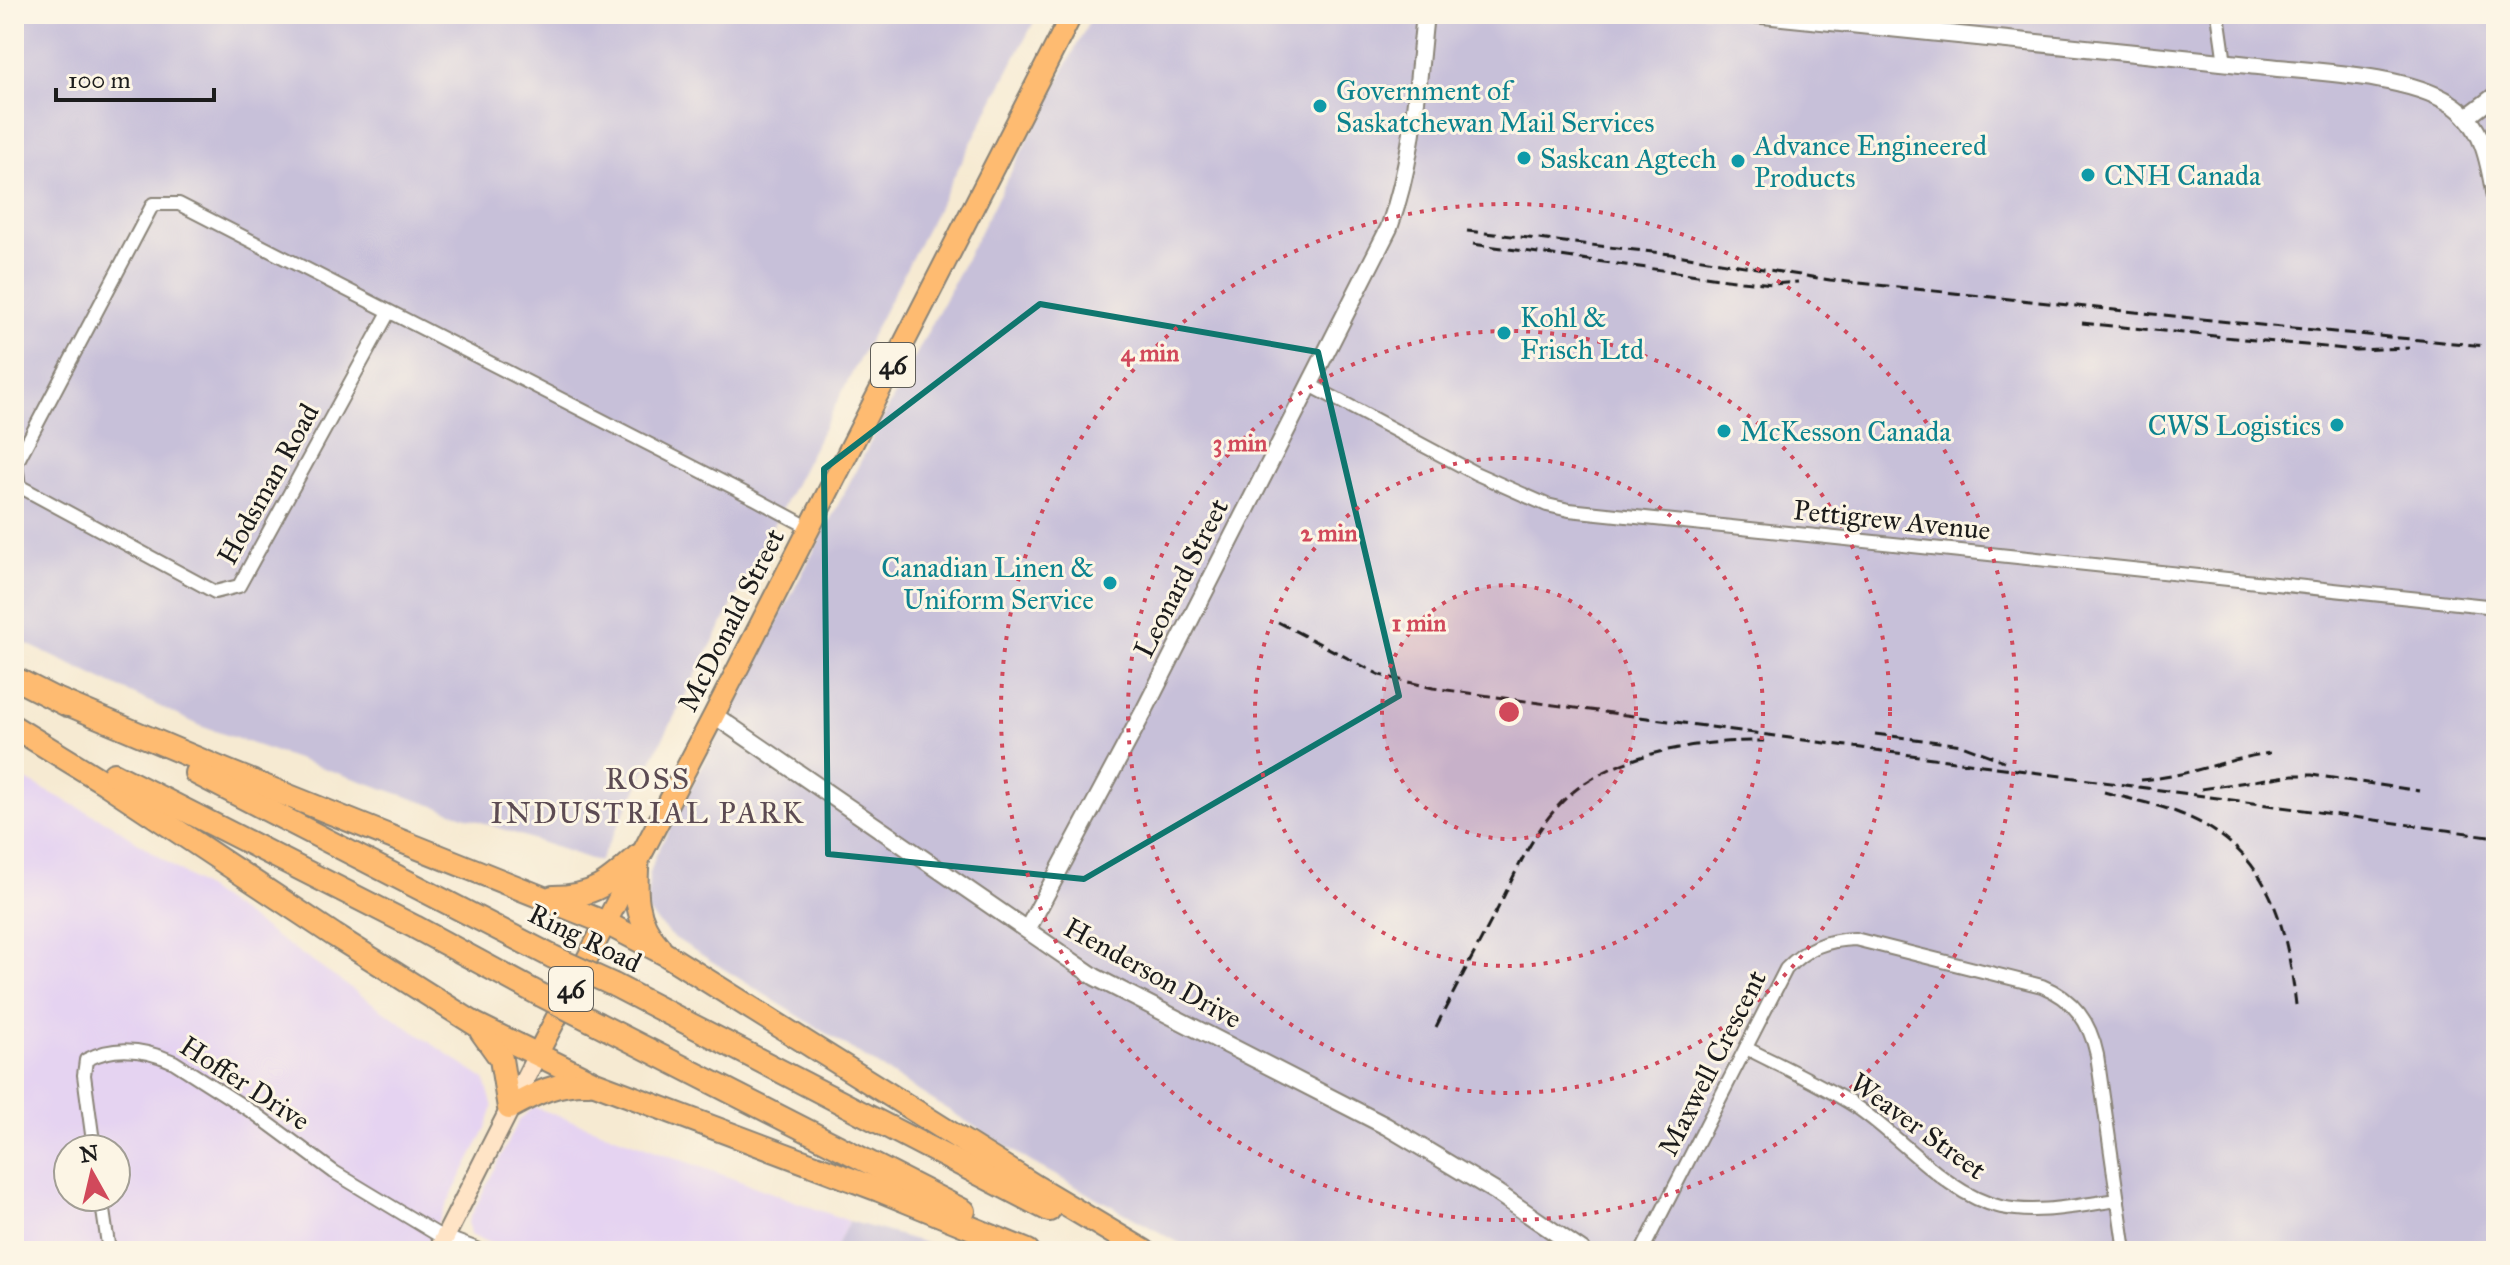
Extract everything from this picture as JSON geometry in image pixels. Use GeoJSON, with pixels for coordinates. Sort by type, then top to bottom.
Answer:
{"type":"FeatureCollection","features":[{"type":"Feature","properties":{"kind":"highway","name":"Ring Road"},"geometry":{"type":"LineString","coordinates":[[14,678],[1129,1251]]}},
{"type":"Feature","properties":{"kind":"highway"},"geometry":{"type":"LineString","coordinates":[[56,699],[606,923],[665,954],[1144,1251]]}},
{"type":"Feature","properties":{"kind":"highway"},"geometry":{"type":"LineString","coordinates":[[14,720],[539,994],[1043,1251]]}},
{"type":"Feature","properties":{"kind":"highway"},"geometry":{"type":"LineString","coordinates":[[14,727],[475,1024],[595,1083],[879,1190],[1028,1251]]}},
{"type":"Feature","properties":{"kind":"highway"},"geometry":{"type":"LineString","coordinates":[[547,897],[576,897],[593,892],[610,882],[638,856]]}},
{"type":"Feature","properties":{"kind":"highway"},"geometry":{"type":"LineString","coordinates":[[638,856],[635,889],[641,921],[647,934],[665,954]]}},
{"type":"Feature","properties":{"kind":"highway"},"geometry":{"type":"LineString","coordinates":[[475,1024],[501,1059],[509,1108],[552,1087],[569,1083],[595,1083]]}},
{"type":"Feature","properties":{"kind":"main road","name":"McDonald Street"},"geometry":{"type":"LineString","coordinates":[[442,1245],[509,1108],[714,715],[1072,14]]}},
{"type":"Feature","properties":{"kind":"street","name":"Leonard Street"},"geometry":{"type":"LineString","coordinates":[[1027,930],[1137,723],[1389,228],[1411,153],[1425,14]]}},
{"type":"Feature","properties":{"kind":"street"},"geometry":{"type":"LineString","coordinates":[[1753,14],[2225,63],[2394,82],[2425,89],[2453,104],[2480,136],[2490,164],[2496,204]]}},
{"type":"Feature","properties":{"kind":"street"},"geometry":{"type":"LineString","coordinates":[[2218,14],[2225,63]]}},
{"type":"Feature","properties":{"kind":"street"},"geometry":{"type":"LineString","coordinates":[[2467,117],[2496,95]]}},
{"type":"Feature","properties":{"kind":"street","name":"Hodsman Road"},"geometry":{"type":"LineString","coordinates":[[389,312],[239,586],[215,592],[19,486],[16,464],[153,204],[179,204],[810,528]]}},
{"type":"Feature","properties":{"kind":"street","name":"Pettigrew Avenue"},"geometry":{"type":"LineString","coordinates":[[1310,385],[1475,473],[1558,508],[2496,607]]}},
{"type":"Feature","properties":{"kind":"street","name":"Henderson Drive"},"geometry":{"type":"LineString","coordinates":[[714,715],[1095,977],[1386,1126],[1496,1192],[1582,1251]]}},
{"type":"Feature","properties":{"kind":"street","name":"Maxwell Crescent"},"geometry":{"type":"LineString","coordinates":[[1642,1251],[1786,969],[1804,953],[1832,941],[1855,939],[2054,991],[2081,1013],[2095,1044],[2125,1251]]}},
{"type":"Feature","properties":{"kind":"street","name":"Weaver Street"},"geometry":{"type":"LineString","coordinates":[[1746,1048],[1855,1106],[1955,1186],[1984,1202],[2042,1211],[2118,1200]]}},
{"type":"Feature","properties":{"kind":"street","name":"Hoffer Drive"},"geometry":{"type":"LineString","coordinates":[[92,1133],[84,1075],[86,1060],[102,1052],[121,1050],[159,1055],[257,1115],[442,1245]]}},
{"type":"Feature","properties":{"kind":"street"},"geometry":{"type":"LineString","coordinates":[[103,1213],[109,1251]]}},
{"type":"Feature","properties":{"kind":"street"},"geometry":{"type":"LineString","coordinates":[[442,1245],[477,1251]]}},
{"type":"Feature","properties":{"kind":"highlighted area"},"geometry":{"type":"Polygon","coordinates":[[[1040,304],[1318,352],[1399,696],[1084,879],[828,854],[824,469],[1040,304]]]}},
{"type":"Feature","properties":{"kind":"shaded area"},"geometry":{"type":"Polygon","coordinates":[[[14,14],[1038,14],[599,862],[203,727],[14,638],[14,14]]]}},
{"type":"Feature","properties":{"kind":"shaded area"},"geometry":{"type":"Polygon","coordinates":[[[1093,14],[2496,14],[2496,1251],[1194,1251],[1031,1162],[670,935],[647,911],[649,876],[655,857],[1093,14]]]}},
{"type":"Feature","properties":{"kind":"shaded area"},"geometry":{"type":"Polygon","coordinates":[[[14,774],[111,824],[485,1080],[493,1107],[486,1128],[423,1251],[14,1251],[14,774]]]}},
{"type":"Feature","properties":{"kind":"shaded area"},"geometry":{"type":"Polygon","coordinates":[[[534,1107],[849,1221],[834,1251],[510,1251],[470,1235],[468,1222],[519,1120],[534,1107]]]}},
{"type":"Feature","properties":{"kind":"shaded area"},"geometry":{"type":"Polygon","coordinates":[[[849,1221],[954,1251],[834,1251],[849,1221]]]}},
{"type":"Feature","properties":{"kind":"railway"},"geometry":{"type":"LineString","coordinates":[[1467,231],[1671,254],[1830,280],[2496,347]]}},
{"type":"Feature","properties":{"kind":"railway"},"geometry":{"type":"LineString","coordinates":[[1473,244],[1741,281],[1774,284],[1798,282]]}},
{"type":"Feature","properties":{"kind":"railway"},"geometry":{"type":"LineString","coordinates":[[2082,323],[2356,350],[2409,348]]}},
{"type":"Feature","properties":{"kind":"railway"},"geometry":{"type":"LineString","coordinates":[[1278,622],[1380,675],[1433,688],[2496,837]]}},
{"type":"Feature","properties":{"kind":"railway"},"geometry":{"type":"LineString","coordinates":[[1875,734],[1962,745],[2004,761]]}},
{"type":"Feature","properties":{"kind":"railway"},"geometry":{"type":"LineString","coordinates":[[1436,1027],[1531,843],[1564,800],[1598,775],[1643,757],[1692,746],[1764,741]]}},
{"type":"Feature","properties":{"kind":"railway"},"geometry":{"type":"LineString","coordinates":[[2141,780],[2270,753]]}},
{"type":"Feature","properties":{"kind":"railway"},"geometry":{"type":"LineString","coordinates":[[2201,789],[2312,775],[2420,791]]}},
{"type":"Feature","properties":{"kind":"railway"},"geometry":{"type":"LineString","coordinates":[[2104,792],[2167,809],[2207,826],[2232,844],[2251,865],[2278,915],[2296,1005]]}},
{"type":"Feature","properties":{"kind":"place","name":"Government of Saskatchewan Mail Services"},"geometry":{"type":"Point","coordinates":[1320,106]}},
{"type":"Feature","properties":{"kind":"place","name":"Saskcan Agtech"},"geometry":{"type":"Point","coordinates":[1524,158]}},
{"type":"Feature","properties":{"kind":"place","name":"Advance Engineered Products"},"geometry":{"type":"Point","coordinates":[1738,161]}},
{"type":"Feature","properties":{"kind":"place","name":"CNH Canada"},"geometry":{"type":"Point","coordinates":[2088,175]}},
{"type":"Feature","properties":{"kind":"place","name":"Kohl & Frisch Ltd"},"geometry":{"type":"Point","coordinates":[1504,333]}},
{"type":"Feature","properties":{"kind":"place","name":"CWS Logistics"},"geometry":{"type":"Point","coordinates":[2337,425]}},
{"type":"Feature","properties":{"kind":"place","name":"McKesson Canada"},"geometry":{"type":"Point","coordinates":[1724,431]}},
{"type":"Feature","properties":{"kind":"place","name":"Canadian Linen & Uniform Service"},"geometry":{"type":"Point","coordinates":[1110,583]}},
{"type":"Feature","properties":{"kind":"district","name":"ROSS INDUSTRIAL PARK"},"geometry":{"type":"Point","coordinates":[648,796]}}]}
